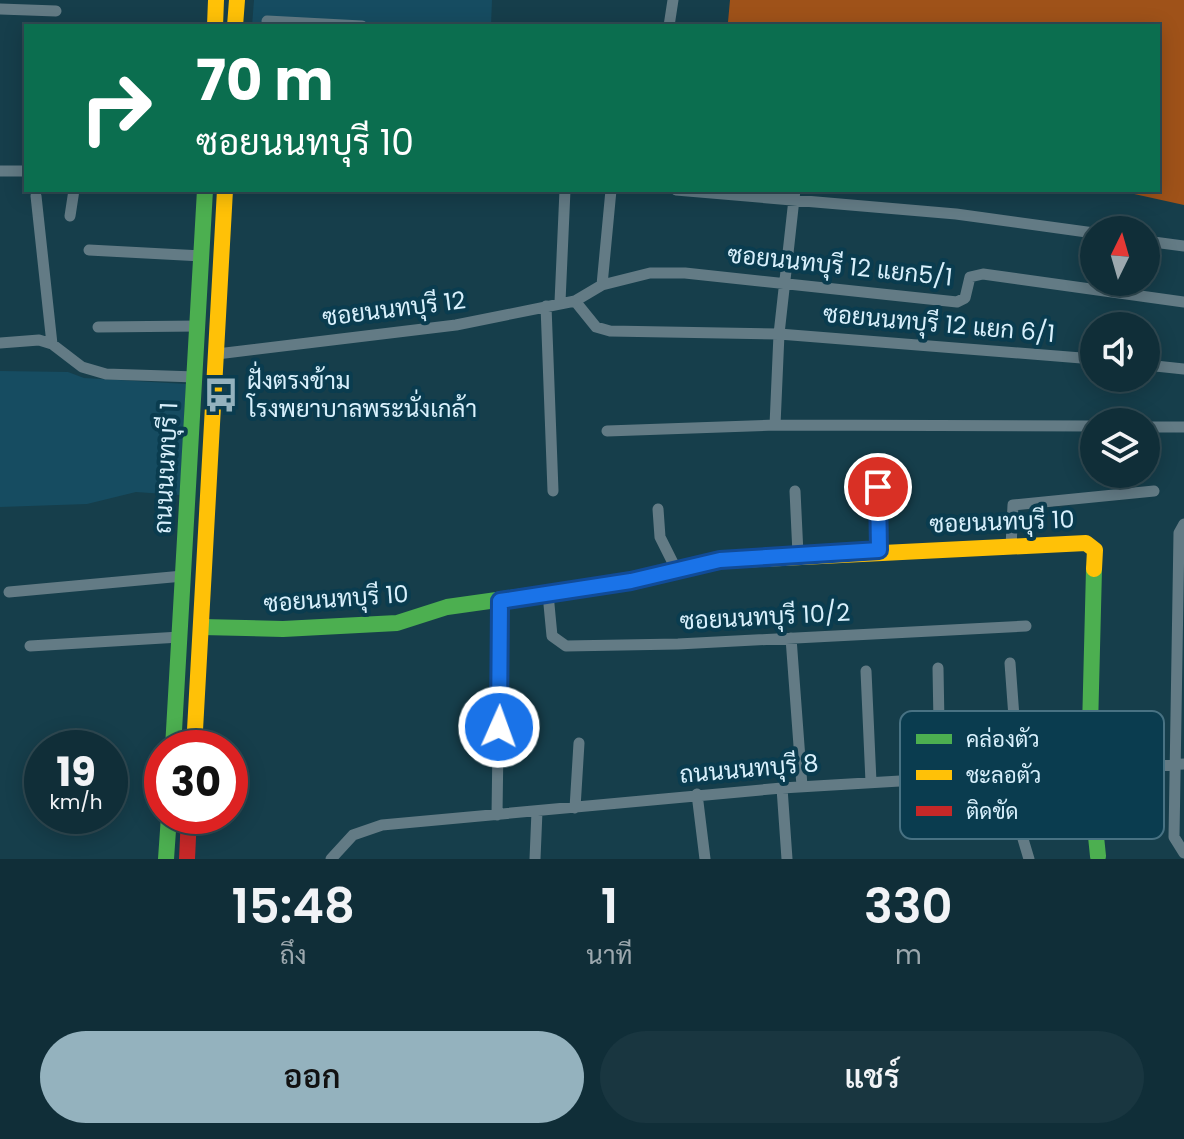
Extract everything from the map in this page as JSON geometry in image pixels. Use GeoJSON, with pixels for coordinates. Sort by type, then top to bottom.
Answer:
{"type":"FeatureCollection","features":[{"type":"Feature","properties":{"kind":"main road"},"geometry":{"type":"LineString","coordinates":[[215,24],[216,0]]}},
{"type":"Feature","properties":{"kind":"main road"},"geometry":{"type":"LineString","coordinates":[[235,24],[237,0]]}},
{"type":"Feature","properties":{"kind":"main road","name":"ถนนนนทบุรี 1"},"geometry":{"type":"LineString","coordinates":[[174,730],[205,192]]}},
{"type":"Feature","properties":{"kind":"main road","name":"ถนนนนทบุรี 1"},"geometry":{"type":"LineString","coordinates":[[195,730],[225,192]]}},
{"type":"Feature","properties":{"kind":"main road","name":"ซอยนนทบุรี 10"},"geometry":{"type":"LineString","coordinates":[[202,627],[283,629],[397,623],[447,607],[548,594],[677,571],[720,560],[879,550],[1091,545],[1095,550],[1091,711]]}},
{"type":"Feature","properties":{"kind":"main road"},"geometry":{"type":"LineString","coordinates":[[166,859],[168,834]]}},
{"type":"Feature","properties":{"kind":"main road"},"geometry":{"type":"LineString","coordinates":[[187,859],[188,834]]}},
{"type":"Feature","properties":{"kind":"main road"},"geometry":{"type":"LineString","coordinates":[[1096,839],[1098,856]]}},
{"type":"Feature","properties":{"kind":"street"},"geometry":{"type":"LineString","coordinates":[[669,24],[673,0]]}},
{"type":"Feature","properties":{"kind":"street"},"geometry":{"type":"LineString","coordinates":[[0,9],[56,11]]}},
{"type":"Feature","properties":{"kind":"street"},"geometry":{"type":"LineString","coordinates":[[267,21],[324,24]]}},
{"type":"Feature","properties":{"kind":"street"},"geometry":{"type":"LineString","coordinates":[[0,171],[24,171]]}},
{"type":"Feature","properties":{"kind":"street"},"geometry":{"type":"LineString","coordinates":[[70,216],[74,192]]}},
{"type":"Feature","properties":{"kind":"street"},"geometry":{"type":"LineString","coordinates":[[560,302],[565,192]]}},
{"type":"Feature","properties":{"kind":"street"},"geometry":{"type":"LineString","coordinates":[[602,285],[611,192]]}},
{"type":"Feature","properties":{"kind":"street"},"geometry":{"type":"LineString","coordinates":[[736,192],[795,194],[1080,231]]}},
{"type":"Feature","properties":{"kind":"street"},"geometry":{"type":"LineString","coordinates":[[775,425],[779,334],[795,194]]}},
{"type":"Feature","properties":{"kind":"street"},"geometry":{"type":"LineString","coordinates":[[36,196],[52,344]]}},
{"type":"Feature","properties":{"kind":"street"},"geometry":{"type":"LineString","coordinates":[[1160,243],[1184,246]]}},
{"type":"Feature","properties":{"kind":"street"},"geometry":{"type":"LineString","coordinates":[[89,250],[202,256]]}},
{"type":"Feature","properties":{"kind":"street","name":"ซอยนนทบุรี 12 แยก5/1"},"geometry":{"type":"LineString","coordinates":[[575,301],[602,285],[650,273],[685,273],[957,302],[965,298],[970,277],[983,274],[1184,302]]}},
{"type":"Feature","properties":{"kind":"street","name":"ซอยนนทบุรี 12"},"geometry":{"type":"LineString","coordinates":[[217,354],[389,335],[575,301]]}},
{"type":"Feature","properties":{"kind":"street","name":"ซอยนนทบุรี 12 แยก 6/1"},"geometry":{"type":"LineString","coordinates":[[575,301],[602,330],[779,334],[1080,358]]}},
{"type":"Feature","properties":{"kind":"street"},"geometry":{"type":"LineString","coordinates":[[546,306],[553,491]]}},
{"type":"Feature","properties":{"kind":"street"},"geometry":{"type":"LineString","coordinates":[[98,327],[199,326]]}},
{"type":"Feature","properties":{"kind":"street"},"geometry":{"type":"LineString","coordinates":[[0,343],[39,340],[52,344],[92,371],[196,377]]}},
{"type":"Feature","properties":{"kind":"street"},"geometry":{"type":"LineString","coordinates":[[1160,366],[1184,369]]}},
{"type":"Feature","properties":{"kind":"street"},"geometry":{"type":"LineString","coordinates":[[607,431],[775,425],[1080,426]]}},
{"type":"Feature","properties":{"kind":"street"},"geometry":{"type":"LineString","coordinates":[[1160,427],[1184,427]]}},
{"type":"Feature","properties":{"kind":"street"},"geometry":{"type":"LineString","coordinates":[[878,487],[879,550]]}},
{"type":"Feature","properties":{"kind":"street"},"geometry":{"type":"LineString","coordinates":[[795,491],[798,554]]}},
{"type":"Feature","properties":{"kind":"street"},"geometry":{"type":"LineString","coordinates":[[1011,547],[1013,505],[1154,491]]}},
{"type":"Feature","properties":{"kind":"street"},"geometry":{"type":"LineString","coordinates":[[658,509],[660,537],[677,571]]}},
{"type":"Feature","properties":{"kind":"street"},"geometry":{"type":"LineString","coordinates":[[1182,526],[1179,764],[1174,837],[1184,853]]}},
{"type":"Feature","properties":{"kind":"street"},"geometry":{"type":"LineString","coordinates":[[9,592],[183,576]]}},
{"type":"Feature","properties":{"kind":"street","name":"ซอยนนทบุรี 10/2"},"geometry":{"type":"LineString","coordinates":[[548,594],[552,636],[564,646],[1026,626]]}},
{"type":"Feature","properties":{"kind":"street"},"geometry":{"type":"LineString","coordinates":[[497,815],[500,601]]}},
{"type":"Feature","properties":{"kind":"street"},"geometry":{"type":"LineString","coordinates":[[30,646],[180,637]]}},
{"type":"Feature","properties":{"kind":"street"},"geometry":{"type":"LineString","coordinates":[[791,638],[802,786]]}},
{"type":"Feature","properties":{"kind":"street"},"geometry":{"type":"LineString","coordinates":[[1010,663],[1013,711]]}},
{"type":"Feature","properties":{"kind":"street"},"geometry":{"type":"LineString","coordinates":[[938,668],[939,711]]}},
{"type":"Feature","properties":{"kind":"street"},"geometry":{"type":"LineString","coordinates":[[866,671],[871,782]]}},
{"type":"Feature","properties":{"kind":"street"},"geometry":{"type":"LineString","coordinates":[[575,808],[579,743]]}},
{"type":"Feature","properties":{"kind":"street","name":"ถนนนนทบุรี 8"},"geometry":{"type":"LineString","coordinates":[[331,859],[338,848],[363,829],[697,794],[900,781]]}},
{"type":"Feature","properties":{"kind":"street"},"geometry":{"type":"LineString","coordinates":[[782,788],[787,859]]}},
{"type":"Feature","properties":{"kind":"street"},"geometry":{"type":"LineString","coordinates":[[697,794],[705,859]]}},
{"type":"Feature","properties":{"kind":"street"},"geometry":{"type":"LineString","coordinates":[[535,859],[537,811]]}},
{"type":"Feature","properties":{"kind":"street"},"geometry":{"type":"LineString","coordinates":[[1023,839],[1029,859]]}},
{"type":"Feature","properties":{"kind":"shaded area"},"geometry":{"type":"Polygon","coordinates":[[[254,0],[492,0],[491,24],[252,24],[254,0]]]}},
{"type":"Feature","properties":{"kind":"shaded area"},"geometry":{"type":"Polygon","coordinates":[[[730,0],[1184,0],[1184,205],[1125,192],[1160,192],[1160,24],[728,22],[730,0]]]}},
{"type":"Feature","properties":{"kind":"shaded area"},"geometry":{"type":"Polygon","coordinates":[[[0,371],[68,372],[84,378],[186,384],[180,495],[136,492],[87,504],[0,507],[0,371]]]}},
{"type":"Feature","properties":{"kind":"traffic: fast"},"geometry":{"type":"LineString","coordinates":[[174,730],[205,192]]}},
{"type":"Feature","properties":{"kind":"traffic: fast"},"geometry":{"type":"LineString","coordinates":[[202,627],[283,629],[397,623],[447,607],[631,581],[720,561]]}},
{"type":"Feature","properties":{"kind":"traffic: fast"},"geometry":{"type":"LineString","coordinates":[[1090,711],[1094,569]]}},
{"type":"Feature","properties":{"kind":"traffic: fast"},"geometry":{"type":"LineString","coordinates":[[166,859],[168,834]]}},
{"type":"Feature","properties":{"kind":"traffic: fast"},"geometry":{"type":"LineString","coordinates":[[1096,839],[1098,856]]}},
{"type":"Feature","properties":{"kind":"traffic: slow"},"geometry":{"type":"LineString","coordinates":[[215,24],[216,0]]}},
{"type":"Feature","properties":{"kind":"traffic: slow"},"geometry":{"type":"LineString","coordinates":[[235,24],[237,0]]}},
{"type":"Feature","properties":{"kind":"traffic: slow"},"geometry":{"type":"LineString","coordinates":[[195,730],[225,192]]}},
{"type":"Feature","properties":{"kind":"traffic: slow"},"geometry":{"type":"LineString","coordinates":[[720,561],[1086,543],[1095,550],[1094,569]]}},
{"type":"Feature","properties":{"kind":"traffic: jam"},"geometry":{"type":"LineString","coordinates":[[187,859],[188,834]]}},
{"type":"Feature","properties":{"kind":"place","name":"ฝั่งตรงข้าม โรงพยาบาลพระนั่งเกล้า"},"geometry":{"type":"Point","coordinates":[221,395]}},
{"type":"Feature","properties":{"kind":"route"},"geometry":{"type":"LineString","coordinates":[[499,727],[500,601],[631,581],[720,560],[879,550],[878,487]]}}]}
